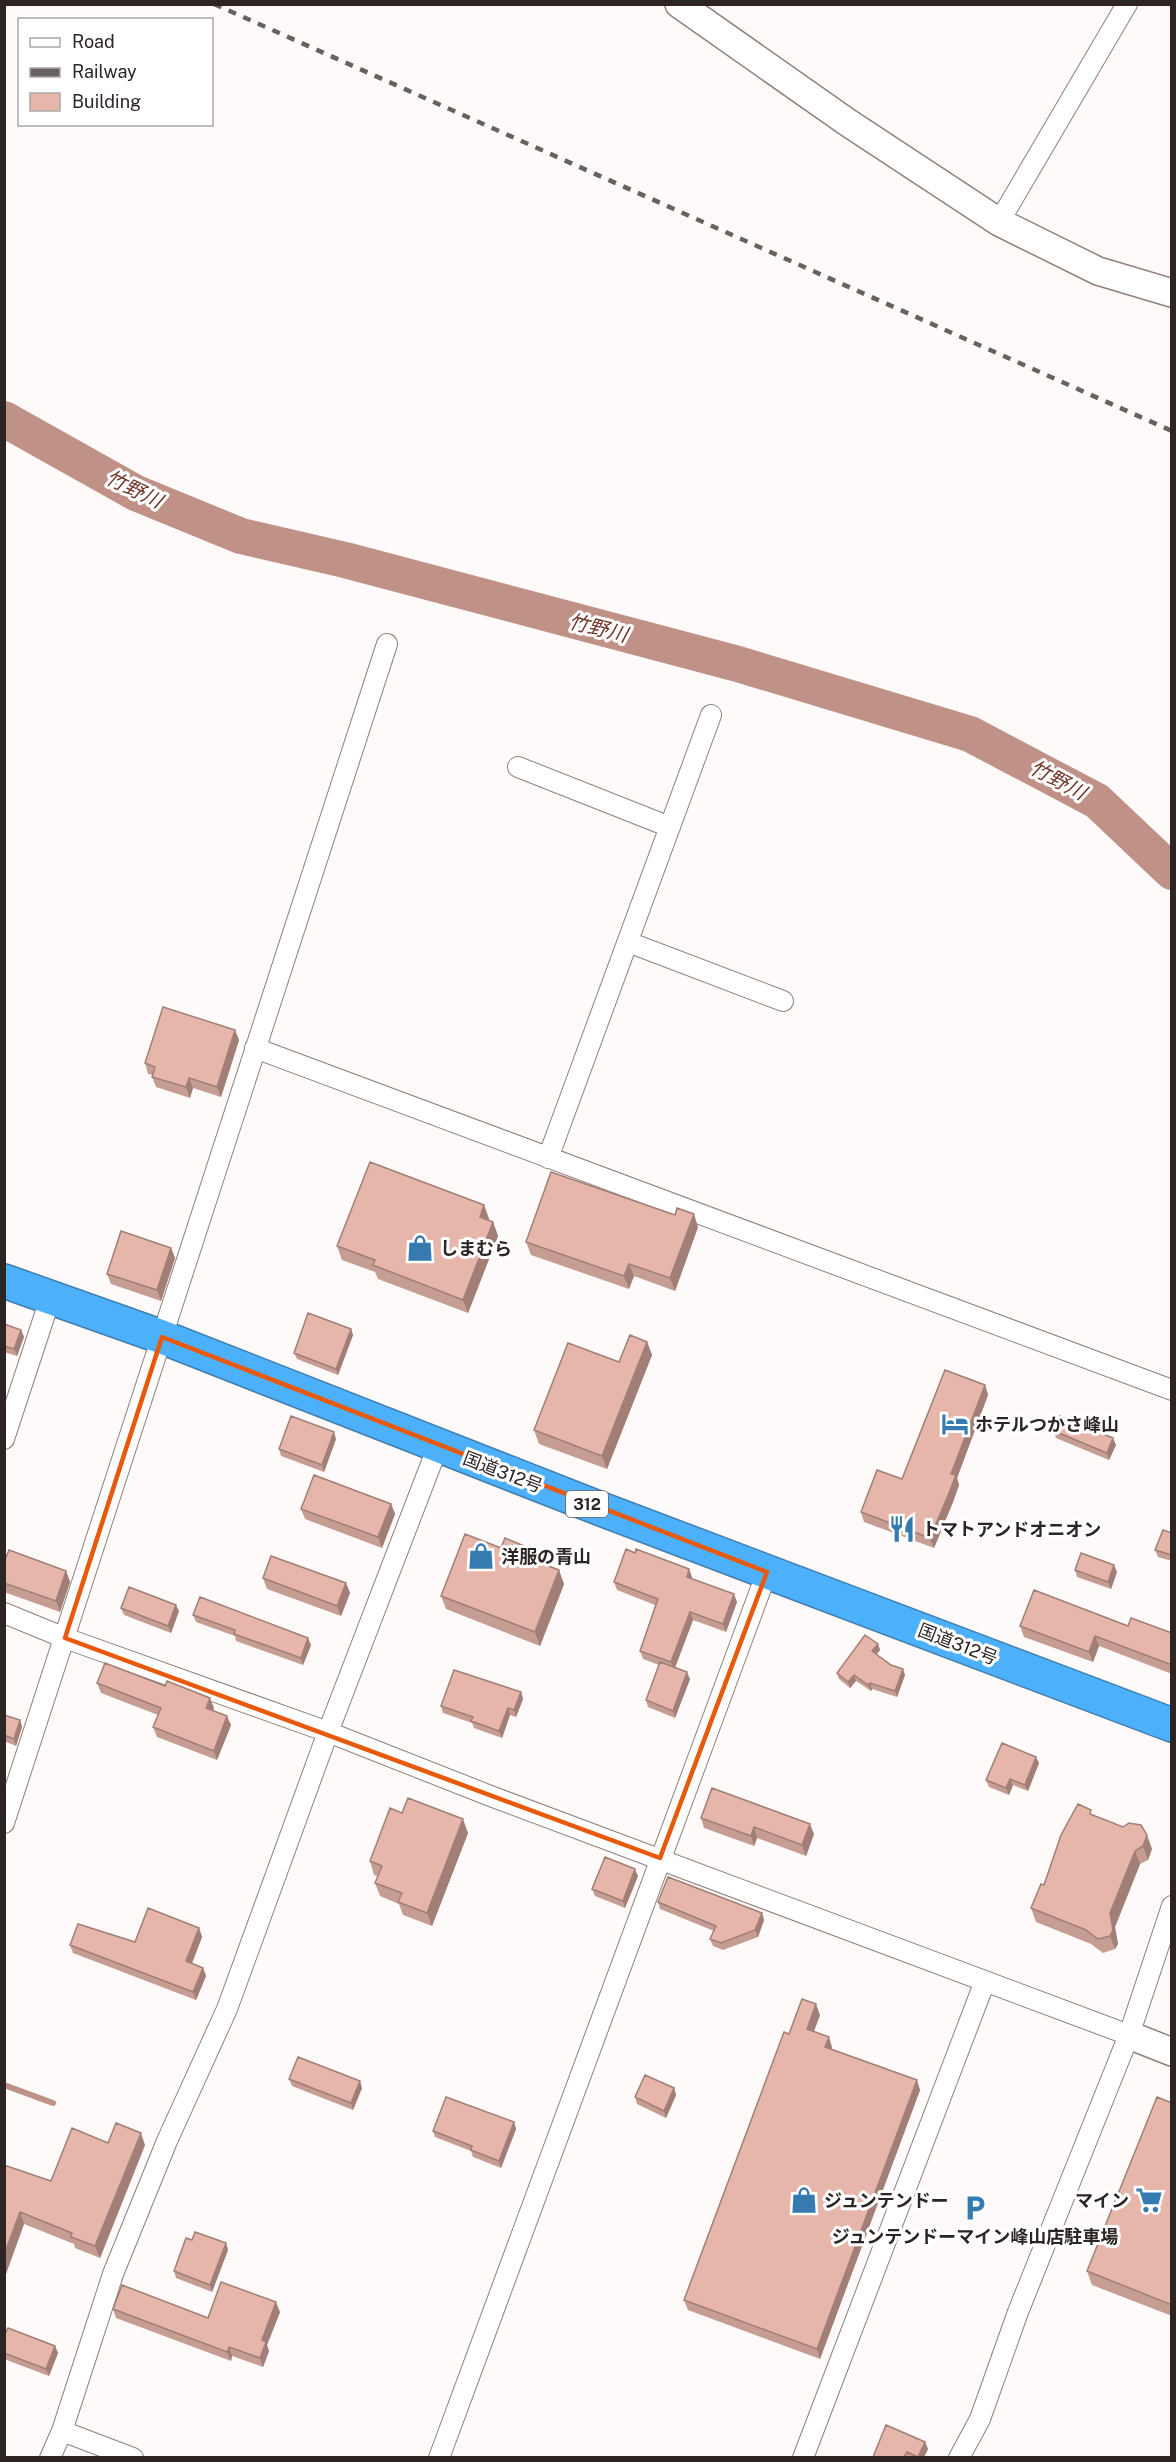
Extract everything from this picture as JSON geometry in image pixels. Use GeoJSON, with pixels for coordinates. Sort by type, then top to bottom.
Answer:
{"type":"FeatureCollection","features":[{"type":"Feature","properties":{"kind":"highway","name":"国道312号"},"geometry":{"type":"LineString","coordinates":[[4,1281],[50,1299],[162,1336],[438,1446],[1172,1725]]}},
{"type":"Feature","properties":{"kind":"street"},"geometry":{"type":"LineString","coordinates":[[680,4],[856,128],[999,222],[1098,271],[1172,293]]}},
{"type":"Feature","properties":{"kind":"street"},"geometry":{"type":"LineString","coordinates":[[999,222],[1127,4]]}},
{"type":"Feature","properties":{"kind":"street"},"geometry":{"type":"LineString","coordinates":[[4,1822],[387,644]]}},
{"type":"Feature","properties":{"kind":"street"},"geometry":{"type":"LineString","coordinates":[[548,1158],[711,716]]}},
{"type":"Feature","properties":{"kind":"street"},"geometry":{"type":"LineString","coordinates":[[518,767],[670,827]]}},
{"type":"Feature","properties":{"kind":"street"},"geometry":{"type":"LineString","coordinates":[[628,942],[783,1001]]}},
{"type":"Feature","properties":{"kind":"street"},"geometry":{"type":"LineString","coordinates":[[255,1048],[1172,1390]]}},
{"type":"Feature","properties":{"kind":"street"},"geometry":{"type":"LineString","coordinates":[[4,1439],[50,1299]]}},
{"type":"Feature","properties":{"kind":"street"},"geometry":{"type":"LineString","coordinates":[[50,2457],[62,2431],[113,2274],[167,2141],[227,2009],[328,1732],[438,1446]]}},
{"type":"Feature","properties":{"kind":"street"},"geometry":{"type":"LineString","coordinates":[[439,2457],[767,1572]]}},
{"type":"Feature","properties":{"kind":"street"},"geometry":{"type":"LineString","coordinates":[[4,1613],[65,1638],[328,1732],[493,1797],[1172,2052]]}},
{"type":"Feature","properties":{"kind":"street"},"geometry":{"type":"LineString","coordinates":[[960,2457],[980,2419],[1018,2312],[1129,2035],[1172,1906]]}},
{"type":"Feature","properties":{"kind":"street"},"geometry":{"type":"LineString","coordinates":[[803,2457],[985,1981]]}},
{"type":"Feature","properties":{"kind":"street"},"geometry":{"type":"LineString","coordinates":[[62,2431],[133,2457]]}},
{"type":"Feature","properties":{"kind":"highlighted area"},"geometry":{"type":"Polygon","coordinates":[[[162,1337],[767,1572],[660,1858],[65,1638],[162,1337]]]}},
{"type":"Feature","properties":{"kind":"building"},"geometry":{"type":"Polygon","coordinates":[[[163,1007],[235,1030],[217,1087],[189,1078],[186,1087],[152,1077],[155,1067],[145,1063],[163,1007]]]}},
{"type":"Feature","properties":{"kind":"building","name":"しまむら"},"geometry":{"type":"Polygon","coordinates":[[[370,1162],[484,1205],[480,1217],[493,1222],[463,1300],[373,1265],[375,1260],[337,1246],[370,1162]]]}},
{"type":"Feature","properties":{"kind":"building"},"geometry":{"type":"Polygon","coordinates":[[[551,1172],[675,1215],[677,1208],[694,1214],[670,1278],[629,1264],[624,1276],[526,1242],[551,1172]]]}},
{"type":"Feature","properties":{"kind":"building"},"geometry":{"type":"Polygon","coordinates":[[[121,1231],[171,1248],[157,1290],[107,1274],[121,1231]]]}},
{"type":"Feature","properties":{"kind":"building"},"geometry":{"type":"Polygon","coordinates":[[[308,1313],[351,1329],[336,1369],[294,1353],[308,1313]]]}},
{"type":"Feature","properties":{"kind":"building"},"geometry":{"type":"Polygon","coordinates":[[[4,1324],[21,1330],[14,1349],[4,1346],[4,1324]]]}},
{"type":"Feature","properties":{"kind":"building"},"geometry":{"type":"Polygon","coordinates":[[[630,1335],[647,1342],[602,1456],[534,1430],[568,1343],[619,1362],[630,1335]]]}},
{"type":"Feature","properties":{"kind":"building"},"geometry":{"type":"Polygon","coordinates":[[[945,1370],[985,1385],[951,1474],[956,1475],[930,1538],[861,1512],[877,1470],[902,1479],[945,1370]]]}},
{"type":"Feature","properties":{"kind":"building"},"geometry":{"type":"Polygon","coordinates":[[[291,1416],[334,1432],[322,1465],[279,1449],[291,1416]]]}},
{"type":"Feature","properties":{"kind":"building"},"geometry":{"type":"Polygon","coordinates":[[[1060,1416],[1113,1438],[1107,1453],[1054,1431],[1060,1416]]]}},
{"type":"Feature","properties":{"kind":"building"},"geometry":{"type":"Polygon","coordinates":[[[314,1475],[391,1504],[378,1537],[301,1509],[314,1475]]]}},
{"type":"Feature","properties":{"kind":"building"},"geometry":{"type":"Polygon","coordinates":[[[1163,1530],[1172,1533],[1172,1555],[1155,1550],[1163,1530]]]}},
{"type":"Feature","properties":{"kind":"building"},"geometry":{"type":"Polygon","coordinates":[[[465,1534],[501,1548],[505,1538],[529,1548],[525,1557],[559,1570],[535,1632],[441,1596],[465,1534]]]}},
{"type":"Feature","properties":{"kind":"building"},"geometry":{"type":"Polygon","coordinates":[[[626,1549],[635,1553],[636,1549],[689,1569],[687,1577],[734,1594],[723,1624],[690,1612],[671,1662],[640,1651],[658,1599],[614,1582],[626,1549]]]}},
{"type":"Feature","properties":{"kind":"building"},"geometry":{"type":"Polygon","coordinates":[[[9,1550],[66,1571],[56,1601],[4,1583],[4,1562],[9,1550]]]}},
{"type":"Feature","properties":{"kind":"building"},"geometry":{"type":"Polygon","coordinates":[[[1081,1553],[1114,1565],[1108,1582],[1075,1570],[1081,1553]]]}},
{"type":"Feature","properties":{"kind":"building"},"geometry":{"type":"Polygon","coordinates":[[[271,1556],[346,1583],[337,1606],[263,1578],[271,1556]]]}},
{"type":"Feature","properties":{"kind":"building"},"geometry":{"type":"Polygon","coordinates":[[[129,1587],[176,1605],[168,1626],[121,1608],[129,1587]]]}},
{"type":"Feature","properties":{"kind":"building"},"geometry":{"type":"Polygon","coordinates":[[[1034,1590],[1128,1626],[1131,1618],[1172,1633],[1172,1665],[1095,1636],[1089,1652],[1020,1626],[1034,1590]]]}},
{"type":"Feature","properties":{"kind":"building"},"geometry":{"type":"Polygon","coordinates":[[[200,1597],[308,1638],[301,1658],[234,1634],[235,1630],[193,1615],[200,1597]]]}},
{"type":"Feature","properties":{"kind":"building"},"geometry":{"type":"Polygon","coordinates":[[[865,1635],[878,1644],[872,1651],[891,1665],[903,1669],[895,1691],[870,1683],[868,1685],[854,1675],[848,1682],[837,1673],[865,1635]]]}},
{"type":"Feature","properties":{"kind":"building"},"geometry":{"type":"Polygon","coordinates":[[[660,1662],[687,1672],[673,1711],[646,1700],[660,1662]]]}},
{"type":"Feature","properties":{"kind":"building"},"geometry":{"type":"Polygon","coordinates":[[[105,1663],[165,1686],[167,1681],[210,1698],[206,1708],[227,1716],[214,1751],[153,1727],[161,1708],[97,1683],[105,1663]]]}},
{"type":"Feature","properties":{"kind":"building"},"geometry":{"type":"Polygon","coordinates":[[[454,1670],[521,1692],[514,1710],[508,1708],[499,1731],[471,1721],[473,1717],[441,1706],[454,1670]]]}},
{"type":"Feature","properties":{"kind":"building"},"geometry":{"type":"Polygon","coordinates":[[[4,1715],[20,1720],[14,1739],[4,1735],[4,1715]]]}},
{"type":"Feature","properties":{"kind":"building"},"geometry":{"type":"Polygon","coordinates":[[[1002,1743],[1036,1757],[1025,1785],[1010,1779],[1006,1788],[986,1780],[1002,1743]]]}},
{"type":"Feature","properties":{"kind":"building"},"geometry":{"type":"Polygon","coordinates":[[[712,1788],[810,1824],[802,1845],[754,1827],[751,1836],[701,1818],[712,1788]]]}},
{"type":"Feature","properties":{"kind":"building"},"geometry":{"type":"Polygon","coordinates":[[[408,1798],[463,1819],[427,1913],[398,1902],[402,1893],[375,1883],[382,1866],[370,1861],[390,1808],[402,1813],[408,1798]]]}},
{"type":"Feature","properties":{"kind":"building"},"geometry":{"type":"Polygon","coordinates":[[[1078,1804],[1091,1810],[1090,1814],[1123,1827],[1129,1823],[1141,1825],[1147,1835],[1143,1846],[1135,1851],[1110,1913],[1113,1930],[1110,1936],[1098,1939],[1086,1930],[1031,1908],[1041,1884],[1044,1885],[1061,1835],[1078,1804]]]}},
{"type":"Feature","properties":{"kind":"building"},"geometry":{"type":"Polygon","coordinates":[[[605,1857],[635,1869],[623,1901],[592,1889],[605,1857]]]}},
{"type":"Feature","properties":{"kind":"building"},"geometry":{"type":"Polygon","coordinates":[[[668,1877],[762,1913],[755,1930],[721,1943],[710,1939],[716,1926],[658,1902],[668,1877]]]}},
{"type":"Feature","properties":{"kind":"building"},"geometry":{"type":"Polygon","coordinates":[[[148,1908],[199,1928],[186,1961],[203,1968],[193,1992],[70,1945],[78,1924],[135,1942],[148,1908]]]}},
{"type":"Feature","properties":{"kind":"building","name":"ジュンテンドー"},"geometry":{"type":"Polygon","coordinates":[[[802,1999],[816,2004],[807,2029],[829,2037],[825,2047],[917,2080],[817,2349],[684,2300],[784,2032],[789,2034],[802,1999]]]}},
{"type":"Feature","properties":{"kind":"building"},"geometry":{"type":"Polygon","coordinates":[[[298,2057],[360,2081],[351,2103],[289,2079],[298,2057]]]}},
{"type":"Feature","properties":{"kind":"building"},"geometry":{"type":"Polygon","coordinates":[[[645,2075],[674,2088],[664,2111],[635,2097],[645,2075]]]}},
{"type":"Feature","properties":{"kind":"building"},"geometry":{"type":"Polygon","coordinates":[[[446,2097],[514,2122],[499,2161],[471,2150],[472,2146],[433,2131],[446,2097]]]}},
{"type":"Feature","properties":{"kind":"building","name":"マイン"},"geometry":{"type":"Polygon","coordinates":[[[1157,2097],[1172,2103],[1172,2305],[1087,2271],[1157,2097]]]}},
{"type":"Feature","properties":{"kind":"building"},"geometry":{"type":"Polygon","coordinates":[[[116,2123],[141,2133],[95,2246],[71,2237],[72,2233],[20,2212],[4,2255],[4,2165],[51,2181],[72,2128],[108,2143],[116,2123]]]}},
{"type":"Feature","properties":{"kind":"building"},"geometry":{"type":"Polygon","coordinates":[[[195,2232],[226,2243],[210,2285],[174,2271],[186,2238],[192,2240],[195,2232]]]}},
{"type":"Feature","properties":{"kind":"building"},"geometry":{"type":"Polygon","coordinates":[[[221,2282],[276,2302],[262,2340],[266,2342],[260,2358],[229,2347],[227,2352],[113,2309],[122,2285],[208,2318],[221,2282]]]}},
{"type":"Feature","properties":{"kind":"building"},"geometry":{"type":"Polygon","coordinates":[[[8,2328],[55,2346],[46,2369],[4,2353],[4,2336],[8,2328]]]}},
{"type":"Feature","properties":{"kind":"building"},"geometry":{"type":"Polygon","coordinates":[[[886,2425],[925,2442],[918,2457],[907,2452],[904,2457],[873,2457],[886,2425]]]}},
{"type":"Feature","properties":{"kind":"waterway","name":"竹野川"},"geometry":{"type":"LineString","coordinates":[[4,419],[136,493],[241,536],[345,560],[738,664],[970,734],[1097,801],[1172,872]]}},
{"type":"Feature","properties":{"kind":"waterway"},"geometry":{"type":"LineString","coordinates":[[4,2085],[53,2103]]}},
{"type":"Feature","properties":{"kind":"railway"},"geometry":{"type":"LineString","coordinates":[[214,4],[1172,431]]}},
{"type":"Feature","properties":{"kind":"place","name":"しまむら"},"geometry":{"type":"Point","coordinates":[420,1248]}},
{"type":"Feature","properties":{"kind":"place","name":"ホテルつかさ峰山"},"geometry":{"type":"Point","coordinates":[955,1424]}},
{"type":"Feature","properties":{"kind":"place","name":"トマトアンドオニオン"},"geometry":{"type":"Point","coordinates":[902,1529]}},
{"type":"Feature","properties":{"kind":"place","name":"洋服の青山"},"geometry":{"type":"Point","coordinates":[481,1556]}},
{"type":"Feature","properties":{"kind":"place","name":"ジュンテンドー"},"geometry":{"type":"Point","coordinates":[804,2200]}},
{"type":"Feature","properties":{"kind":"place","name":"マイン"},"geometry":{"type":"Point","coordinates":[1149,2200]}},
{"type":"Feature","properties":{"kind":"place","name":"ジュンテンドーマイン峰山店駐車場"},"geometry":{"type":"Point","coordinates":[975,2208]}}]}
